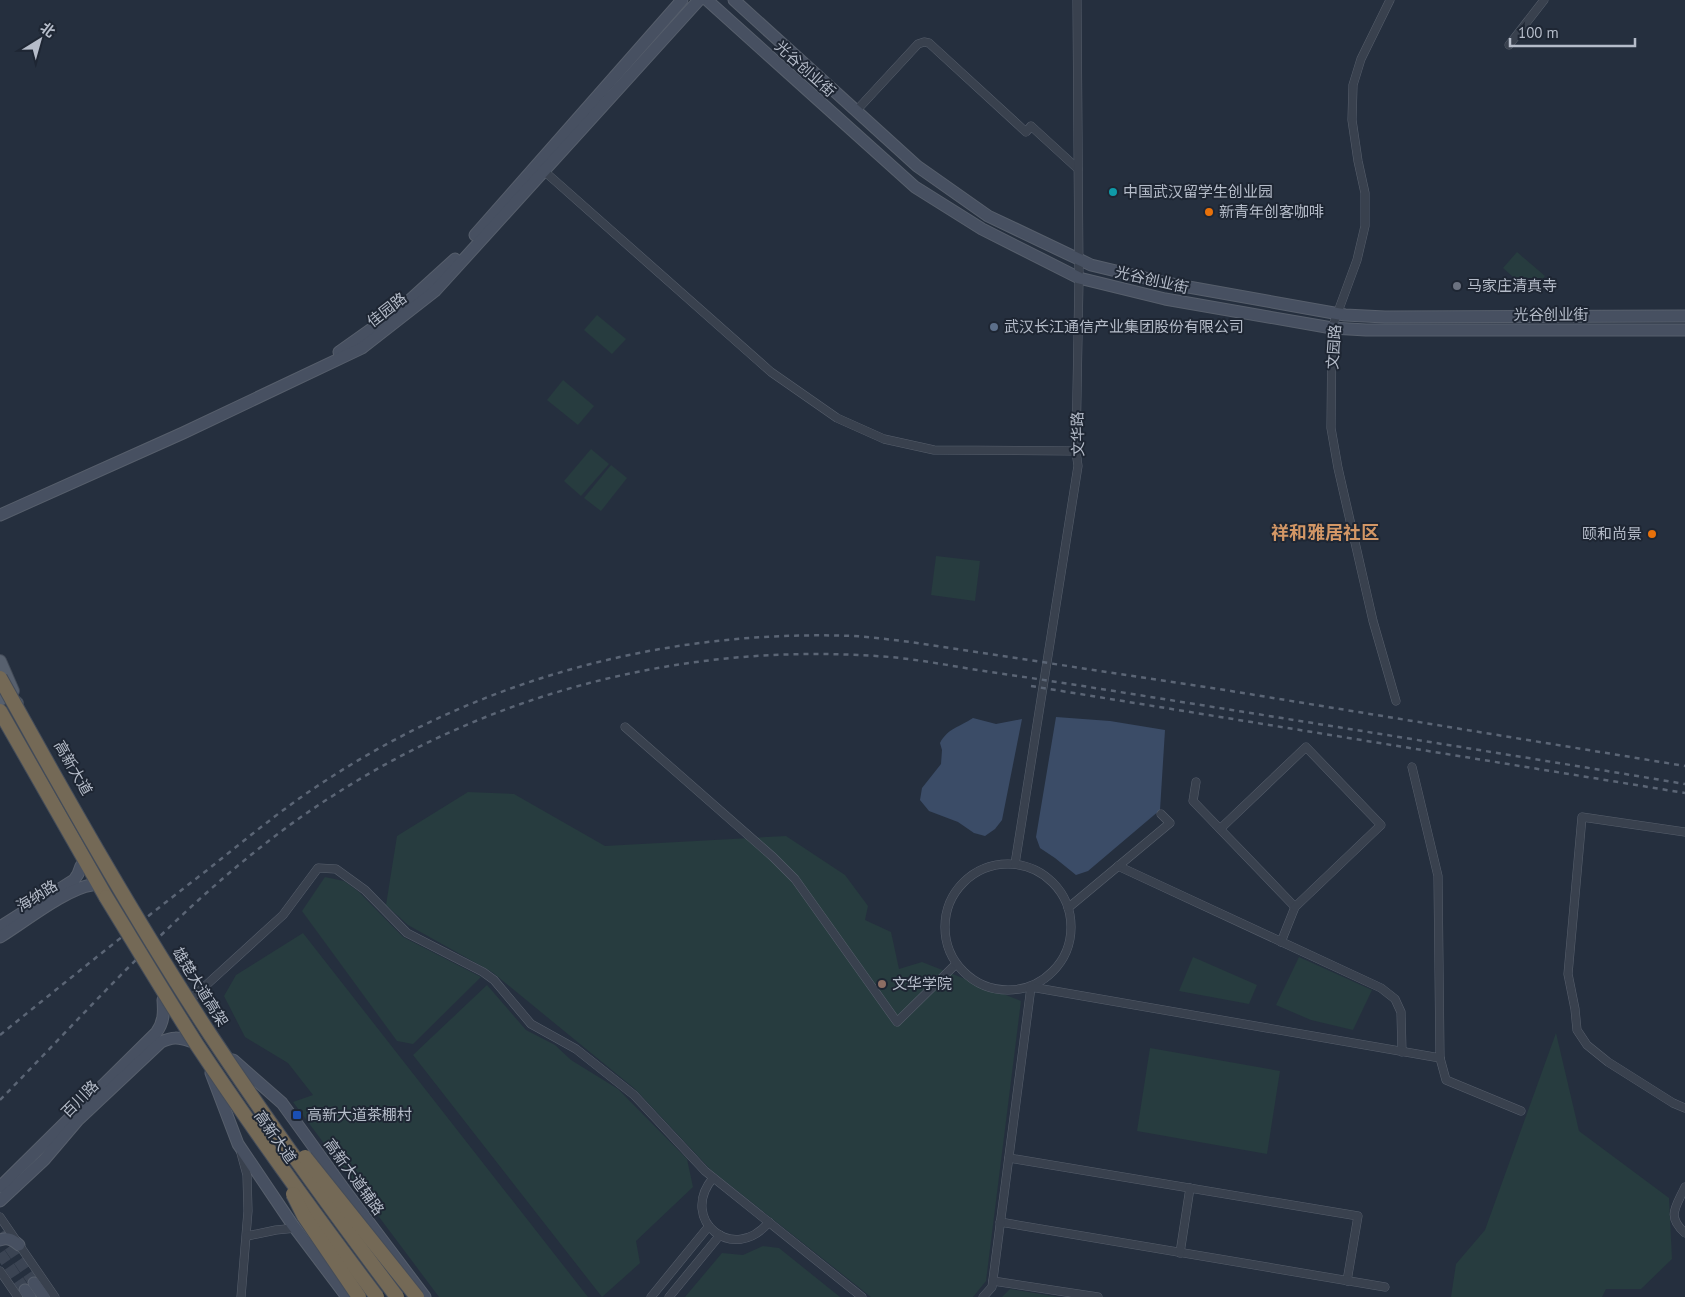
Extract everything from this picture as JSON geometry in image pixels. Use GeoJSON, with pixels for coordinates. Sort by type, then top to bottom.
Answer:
{"type":"FeatureCollection","features":[{"type":"Feature","properties":{"kind":"highway","name":"雄楚大道高架"},"geometry":{"type":"LineString","coordinates":[[0,678],[54,776],[187,998],[308,1176],[397,1297]]}},
{"type":"Feature","properties":{"kind":"highway"},"geometry":{"type":"LineString","coordinates":[[0,711],[106,897],[198,1046],[273,1155],[378,1297]]}},
{"type":"Feature","properties":{"kind":"highway"},"geometry":{"type":"LineString","coordinates":[[241,1080],[417,1297]]}},
{"type":"Feature","properties":{"kind":"highway"},"geometry":{"type":"LineString","coordinates":[[273,1155],[304,1216],[359,1297]]}},
{"type":"Feature","properties":{"kind":"main road","name":"佳园路"},"geometry":{"type":"LineString","coordinates":[[0,506],[285,379],[345,350],[401,308],[450,264],[682,0]]}},
{"type":"Feature","properties":{"kind":"main road","name":"佳园路"},"geometry":{"type":"LineString","coordinates":[[0,515],[183,433],[362,348],[435,292],[699,0]]}},
{"type":"Feature","properties":{"kind":"main road","name":"光谷创业街"},"geometry":{"type":"LineString","coordinates":[[707,0],[915,188],[982,229],[1079,278],[1165,299],[1332,328],[1366,330],[1685,330]]}},
{"type":"Feature","properties":{"kind":"main road","name":"光谷创业街"},"geometry":{"type":"LineString","coordinates":[[734,0],[917,166],[988,216],[1090,265],[1166,283],[1338,313],[1385,317],[1685,316]]}},
{"type":"Feature","properties":{"kind":"main road","name":"高新大道"},"geometry":{"type":"LineString","coordinates":[[0,661],[20,705],[57,773],[124,887]]}},
{"type":"Feature","properties":{"kind":"main road"},"geometry":{"type":"LineString","coordinates":[[0,700],[8,697],[20,705]]}},
{"type":"Feature","properties":{"kind":"main road"},"geometry":{"type":"LineString","coordinates":[[0,721],[101,902]]}},
{"type":"Feature","properties":{"kind":"main road","name":"海纳路"},"geometry":{"type":"LineString","coordinates":[[0,927],[74,880],[80,866]]}},
{"type":"Feature","properties":{"kind":"main road","name":"海纳路"},"geometry":{"type":"LineString","coordinates":[[0,937],[50,904],[84,886],[92,885]]}},
{"type":"Feature","properties":{"kind":"main road","name":"高新大道"},"geometry":{"type":"LineString","coordinates":[[180,978],[304,1165],[403,1297]]}},
{"type":"Feature","properties":{"kind":"main road","name":"高新大道"},"geometry":{"type":"LineString","coordinates":[[161,996],[269,1159],[370,1297]]}},
{"type":"Feature","properties":{"kind":"main road","name":"百川路"},"geometry":{"type":"LineString","coordinates":[[0,1187],[156,1033],[164,1016],[161,996]]}},
{"type":"Feature","properties":{"kind":"main road","name":"百川路"},"geometry":{"type":"LineString","coordinates":[[0,1202],[44,1160],[78,1120],[161,1042],[171,1037],[180,1037],[190,1041]]}},
{"type":"Feature","properties":{"kind":"main road","name":"高新大道辅路"},"geometry":{"type":"LineString","coordinates":[[233,1060],[282,1103],[425,1297]]}},
{"type":"Feature","properties":{"kind":"main road"},"geometry":{"type":"LineString","coordinates":[[211,1073],[238,1144],[296,1228],[347,1297]]}},
{"type":"Feature","properties":{"kind":"main road"},"geometry":{"type":"LineString","coordinates":[[0,1240],[12,1240],[19,1245]]}},
{"type":"Feature","properties":{"kind":"main road"},"geometry":{"type":"LineString","coordinates":[[27,1292],[44,1297]]}},
{"type":"Feature","properties":{"kind":"street","name":"文华路"},"geometry":{"type":"LineString","coordinates":[[1015,864],[1078,466],[1076,451],[1079,278],[1077,0]]}},
{"type":"Feature","properties":{"kind":"street","name":"文园路"},"geometry":{"type":"LineString","coordinates":[[1390,0],[1361,59],[1353,85],[1352,120],[1365,193],[1364,226],[1357,260],[1332,328],[1331,428],[1338,468],[1373,620],[1396,701]]}},
{"type":"Feature","properties":{"kind":"street"},"geometry":{"type":"LineString","coordinates":[[1509,45],[1544,0]]}},
{"type":"Feature","properties":{"kind":"street"},"geometry":{"type":"LineString","coordinates":[[856,112],[918,44],[929,43],[1026,132],[1031,126],[1078,170]]}},
{"type":"Feature","properties":{"kind":"street"},"geometry":{"type":"LineString","coordinates":[[544,171],[771,372],[837,418],[884,439],[934,450],[1076,451]]}},
{"type":"Feature","properties":{"kind":"street"},"geometry":{"type":"LineString","coordinates":[[625,727],[773,857],[795,879],[898,1022],[956,964]]}},
{"type":"Feature","properties":{"kind":"street"},"geometry":{"type":"LineString","coordinates":[[1220,829],[1306,747],[1381,825],[1295,907],[1281,942]]}},
{"type":"Feature","properties":{"kind":"street"},"geometry":{"type":"LineString","coordinates":[[1412,767],[1438,876],[1440,1058],[1446,1080],[1521,1110]]}},
{"type":"Feature","properties":{"kind":"street"},"geometry":{"type":"LineString","coordinates":[[1196,782],[1193,801],[1295,907]]}},
{"type":"Feature","properties":{"kind":"street"},"geometry":{"type":"LineString","coordinates":[[1068,908],[1170,823],[1161,814]]}},
{"type":"Feature","properties":{"kind":"street"},"geometry":{"type":"LineString","coordinates":[[1685,832],[1582,817],[1568,974],[1577,1030],[1586,1045],[1608,1062],[1673,1103],[1685,1108]]}},
{"type":"Feature","properties":{"kind":"street"},"geometry":{"type":"LineString","coordinates":[[1015,864],[1036,870],[1053,882],[1065,899],[1068,908],[1071,920],[1070,941],[1063,960],[1049,976],[1031,987],[1010,991],[989,988],[970,979],[956,964],[946,945],[944,924],[948,904],[959,886],[975,872],[994,865],[1015,864]]}},
{"type":"Feature","properties":{"kind":"street"},"geometry":{"type":"LineString","coordinates":[[1118,866],[1381,988],[1395,999],[1401,1012],[1402,1052]]}},
{"type":"Feature","properties":{"kind":"street"},"geometry":{"type":"LineString","coordinates":[[192,998],[283,915],[318,868],[336,869],[365,890],[407,934],[483,972],[494,980],[531,1024],[576,1049],[634,1095],[713,1178],[862,1297]]}},
{"type":"Feature","properties":{"kind":"street"},"geometry":{"type":"LineString","coordinates":[[1031,987],[1440,1058]]}},
{"type":"Feature","properties":{"kind":"street"},"geometry":{"type":"LineString","coordinates":[[983,1297],[992,1287],[993,1281],[1031,987]]}},
{"type":"Feature","properties":{"kind":"street"},"geometry":{"type":"LineString","coordinates":[[238,1144],[247,1175],[248,1211],[241,1297]]}},
{"type":"Feature","properties":{"kind":"street"},"geometry":{"type":"LineString","coordinates":[[1009,1158],[1358,1216],[1347,1281]]}},
{"type":"Feature","properties":{"kind":"street"},"geometry":{"type":"LineString","coordinates":[[713,1178],[704,1190],[702,1202],[703,1215],[709,1226],[720,1236],[734,1240],[746,1239],[757,1234],[769,1222]]}},
{"type":"Feature","properties":{"kind":"street"},"geometry":{"type":"LineString","coordinates":[[1685,1187],[1673,1212],[1675,1224],[1685,1233]]}},
{"type":"Feature","properties":{"kind":"street"},"geometry":{"type":"LineString","coordinates":[[1180,1253],[1190,1188]]}},
{"type":"Feature","properties":{"kind":"street"},"geometry":{"type":"LineString","coordinates":[[0,1217],[55,1297]]}},
{"type":"Feature","properties":{"kind":"street"},"geometry":{"type":"LineString","coordinates":[[1000,1222],[1385,1288]]}},
{"type":"Feature","properties":{"kind":"street"},"geometry":{"type":"LineString","coordinates":[[650,1297],[709,1226]]}},
{"type":"Feature","properties":{"kind":"street"},"geometry":{"type":"LineString","coordinates":[[247,1236],[296,1228]]}},
{"type":"Feature","properties":{"kind":"street"},"geometry":{"type":"LineString","coordinates":[[669,1297],[720,1236]]}},
{"type":"Feature","properties":{"kind":"street"},"geometry":{"type":"LineString","coordinates":[[0,1271],[27,1292]]}},
{"type":"Feature","properties":{"kind":"street"},"geometry":{"type":"LineString","coordinates":[[993,1281],[1098,1297]]}},
{"type":"Feature","properties":{"kind":"green space"},"geometry":{"type":"Polygon","coordinates":[[[1517,252],[1545,276],[1531,293],[1503,268],[1517,252]]]}},
{"type":"Feature","properties":{"kind":"green space"},"geometry":{"type":"Polygon","coordinates":[[[597,315],[626,339],[612,354],[584,330],[597,315]]]}},
{"type":"Feature","properties":{"kind":"green space"},"geometry":{"type":"Polygon","coordinates":[[[563,380],[594,406],[578,425],[547,400],[563,380]]]}},
{"type":"Feature","properties":{"kind":"green space"},"geometry":{"type":"Polygon","coordinates":[[[591,449],[609,464],[581,496],[564,481],[591,449]]]}},
{"type":"Feature","properties":{"kind":"green space"},"geometry":{"type":"Polygon","coordinates":[[[611,465],[627,478],[601,511],[584,498],[611,465]]]}},
{"type":"Feature","properties":{"kind":"green space"},"geometry":{"type":"Polygon","coordinates":[[[936,556],[980,561],[975,601],[931,595],[936,556]]]}},
{"type":"Feature","properties":{"kind":"green space"},"geometry":{"type":"Polygon","coordinates":[[[468,792],[514,794],[605,846],[786,836],[845,875],[868,906],[865,920],[891,932],[899,969],[922,962],[1021,1001],[986,1281],[973,1297],[871,1297],[711,1170],[635,1089],[492,972],[408,925],[386,905],[397,836],[468,792]]]}},
{"type":"Feature","properties":{"kind":"green space"},"geometry":{"type":"Polygon","coordinates":[[[325,877],[344,881],[359,892],[403,937],[481,977],[413,1044],[397,1041],[302,911],[325,877]]]}},
{"type":"Feature","properties":{"kind":"green space"},"geometry":{"type":"Polygon","coordinates":[[[303,933],[588,1297],[439,1297],[293,1102],[313,1095],[288,1063],[245,1037],[224,996],[236,975],[303,933]]]}},
{"type":"Feature","properties":{"kind":"green space"},"geometry":{"type":"Polygon","coordinates":[[[1193,957],[1257,985],[1249,1004],[1179,991],[1193,957]]]}},
{"type":"Feature","properties":{"kind":"green space"},"geometry":{"type":"Polygon","coordinates":[[[1299,957],[1372,990],[1353,1030],[1311,1020],[1276,1005],[1299,957]]]}},
{"type":"Feature","properties":{"kind":"green space"},"geometry":{"type":"Polygon","coordinates":[[[487,985],[526,1030],[555,1045],[571,1060],[618,1089],[687,1159],[693,1187],[636,1241],[640,1263],[602,1297],[413,1055],[487,985]]]}},
{"type":"Feature","properties":{"kind":"green space"},"geometry":{"type":"Polygon","coordinates":[[[1556,1033],[1579,1131],[1669,1198],[1672,1259],[1641,1289],[1606,1289],[1602,1297],[1451,1297],[1456,1264],[1485,1230],[1556,1033]]]}},
{"type":"Feature","properties":{"kind":"green space"},"geometry":{"type":"Polygon","coordinates":[[[1150,1048],[1280,1071],[1267,1154],[1137,1131],[1150,1048]]]}},
{"type":"Feature","properties":{"kind":"green space"},"geometry":{"type":"Polygon","coordinates":[[[763,1246],[779,1248],[840,1297],[685,1297],[722,1253],[743,1255],[763,1246]]]}},
{"type":"Feature","properties":{"kind":"green space"},"geometry":{"type":"Polygon","coordinates":[[[1010,1289],[1058,1297],[1002,1297],[1010,1289]]]}},
{"type":"Feature","properties":{"kind":"water"},"geometry":{"type":"Polygon","coordinates":[[[1056,717],[1110,721],[1165,730],[1160,810],[1088,871],[1076,875],[1040,848],[1036,837],[1056,717]]]}},
{"type":"Feature","properties":{"kind":"water"},"geometry":{"type":"Polygon","coordinates":[[[973,718],[996,724],[1022,719],[1002,820],[995,829],[985,836],[974,833],[958,822],[929,811],[920,800],[922,788],[941,764],[942,750],[940,743],[943,738],[973,718]]]}},
{"type":"Feature","properties":{"kind":"tunnel"},"geometry":{"type":"LineString","coordinates":[[0,1233],[34,1283]]}},
{"type":"Feature","properties":{"kind":"tunnel"},"geometry":{"type":"LineString","coordinates":[[0,1253],[25,1290]]}},
{"type":"Feature","properties":{"kind":"railway"},"geometry":{"type":"LineString","coordinates":[[0,1035],[279,813],[309,791],[385,745],[448,714],[512,688],[578,667],[646,652],[715,641],[784,636],[854,636],[875,638],[1231,691],[1685,766]]}},
{"type":"Feature","properties":{"kind":"railway"},"geometry":{"type":"LineString","coordinates":[[0,1100],[118,978],[200,899],[287,827],[334,795],[397,758],[463,726],[531,701],[600,680],[671,666],[744,657],[817,654],[902,658],[1685,784]]}},
{"type":"Feature","properties":{"kind":"railway"},"geometry":{"type":"LineString","coordinates":[[1031,686],[1685,793]]}},
{"type":"Feature","properties":{"kind":"place","name":"中国武汉留学生创业园"},"geometry":{"type":"Point","coordinates":[1113,192]}},
{"type":"Feature","properties":{"kind":"place","name":"新青年创客咖啡"},"geometry":{"type":"Point","coordinates":[1209,212]}},
{"type":"Feature","properties":{"kind":"place","name":"马家庄清真寺"},"geometry":{"type":"Point","coordinates":[1457,286]}},
{"type":"Feature","properties":{"kind":"place","name":"武汉长江通信产业集团股份有限公司"},"geometry":{"type":"Point","coordinates":[994,327]}},
{"type":"Feature","properties":{"kind":"place","name":"颐和尚景"},"geometry":{"type":"Point","coordinates":[1652,534]}},
{"type":"Feature","properties":{"kind":"place","name":"文华学院"},"geometry":{"type":"Point","coordinates":[882,984]}},
{"type":"Feature","properties":{"kind":"place","name":"高新大道茶棚村"},"geometry":{"type":"Point","coordinates":[297,1115]}},
{"type":"Feature","properties":{"kind":"district","name":"祥和雅居社区"},"geometry":{"type":"Point","coordinates":[1325,533]}}]}
